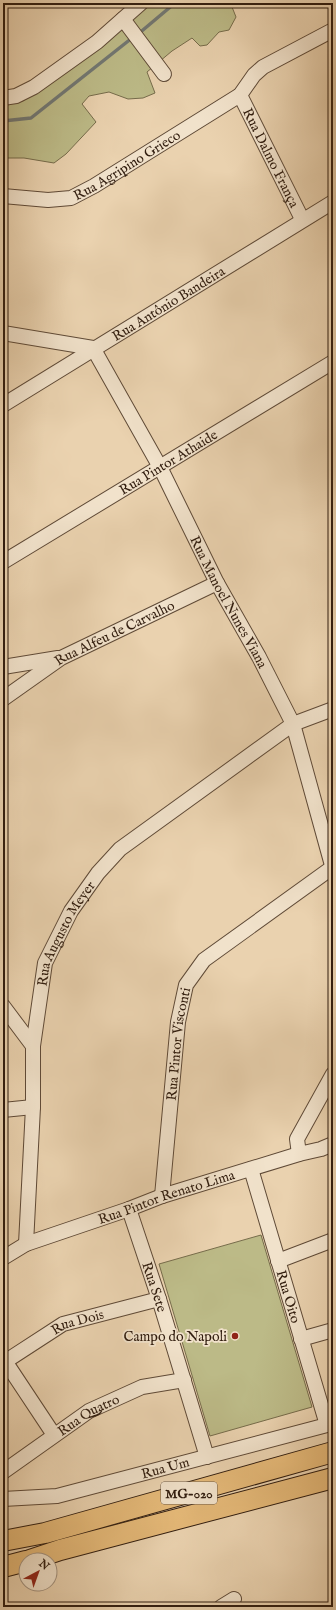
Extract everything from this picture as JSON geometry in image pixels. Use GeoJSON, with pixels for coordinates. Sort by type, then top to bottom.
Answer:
{"type":"FeatureCollection","features":[{"type":"Feature","properties":{"kind":"highway","name":"MG-020"},"geometry":{"type":"LineString","coordinates":[[3,1541],[45,1533],[333,1452]]}},
{"type":"Feature","properties":{"kind":"highway","name":"MG-020"},"geometry":{"type":"LineString","coordinates":[[54,1552],[333,1478]]}},
{"type":"Feature","properties":{"kind":"highway"},"geometry":{"type":"LineString","coordinates":[[3,1568],[18,1563]]}},
{"type":"Feature","properties":{"kind":"street"},"geometry":{"type":"LineString","coordinates":[[3,98],[16,96],[34,87],[126,23],[141,3]]}},
{"type":"Feature","properties":{"kind":"street"},"geometry":{"type":"LineString","coordinates":[[126,23],[164,74]]}},
{"type":"Feature","properties":{"kind":"street"},"geometry":{"type":"LineString","coordinates":[[240,95],[254,76],[263,67],[333,30]]}},
{"type":"Feature","properties":{"kind":"street","name":"Rua Agripino Grieco"},"geometry":{"type":"LineString","coordinates":[[3,196],[48,200],[71,198],[94,186],[240,95]]}},
{"type":"Feature","properties":{"kind":"street","name":"Rua Dalmo França"},"geometry":{"type":"LineString","coordinates":[[240,95],[302,219]]}},
{"type":"Feature","properties":{"kind":"street","name":"Rua Antônio Bandeira"},"geometry":{"type":"LineString","coordinates":[[3,405],[302,219],[333,202]]}},
{"type":"Feature","properties":{"kind":"street"},"geometry":{"type":"LineString","coordinates":[[3,332],[93,348]]}},
{"type":"Feature","properties":{"kind":"street","name":"Rua Manoel Nunes Viana"},"geometry":{"type":"LineString","coordinates":[[93,348],[160,467],[217,583],[259,657],[293,724],[333,868]]}},
{"type":"Feature","properties":{"kind":"street","name":"Rua Pintor Athaide"},"geometry":{"type":"LineString","coordinates":[[3,562],[333,362]]}},
{"type":"Feature","properties":{"kind":"street","name":"Rua Alfeu de Carvalho"},"geometry":{"type":"LineString","coordinates":[[3,699],[62,658],[217,583]]}},
{"type":"Feature","properties":{"kind":"street"},"geometry":{"type":"LineString","coordinates":[[3,667],[62,658]]}},
{"type":"Feature","properties":{"kind":"street","name":"Rua Alfeu de Carvalho"},"geometry":{"type":"LineString","coordinates":[[3,708],[16,690]]}},
{"type":"Feature","properties":{"kind":"street","name":"Rua Augusto Meyer"},"geometry":{"type":"LineString","coordinates":[[26,1244],[33,1107],[32,1046],[45,963],[71,911],[98,873],[120,849],[293,724],[333,709]]}},
{"type":"Feature","properties":{"kind":"street","name":"Rua Pintor Visconti"},"geometry":{"type":"LineString","coordinates":[[162,1196],[178,1022],[186,985],[204,960],[333,868]]}},
{"type":"Feature","properties":{"kind":"street"},"geometry":{"type":"LineString","coordinates":[[3,1006],[32,1046]]}},
{"type":"Feature","properties":{"kind":"street"},"geometry":{"type":"LineString","coordinates":[[299,1154],[297,1139],[333,1074]]}},
{"type":"Feature","properties":{"kind":"street"},"geometry":{"type":"LineString","coordinates":[[3,1110],[33,1107]]}},
{"type":"Feature","properties":{"kind":"street","name":"Rua Pintor Renato Lima"},"geometry":{"type":"LineString","coordinates":[[3,1258],[26,1244],[129,1209],[162,1196],[299,1154],[321,1149],[333,1144]]}},
{"type":"Feature","properties":{"kind":"street","name":"Rua Oito"},"geometry":{"type":"LineString","coordinates":[[252,1169],[301,1339],[330,1421]]}},
{"type":"Feature","properties":{"kind":"street","name":"Rua Sete"},"geometry":{"type":"LineString","coordinates":[[129,1209],[159,1299],[207,1457]]}},
{"type":"Feature","properties":{"kind":"street"},"geometry":{"type":"LineString","coordinates":[[278,1261],[333,1240]]}},
{"type":"Feature","properties":{"kind":"street","name":"Rua Dois"},"geometry":{"type":"LineString","coordinates":[[4,1361],[63,1324],[159,1299]]}},
{"type":"Feature","properties":{"kind":"street"},"geometry":{"type":"LineString","coordinates":[[301,1339],[333,1330]]}},
{"type":"Feature","properties":{"kind":"street"},"geometry":{"type":"LineString","coordinates":[[4,1361],[54,1435]]}},
{"type":"Feature","properties":{"kind":"street","name":"Rua Quatro"},"geometry":{"type":"LineString","coordinates":[[3,1472],[89,1411],[142,1387],[184,1380]]}},
{"type":"Feature","properties":{"kind":"street","name":"Rua Um"},"geometry":{"type":"LineString","coordinates":[[3,1499],[57,1496],[207,1457],[330,1421]]}},
{"type":"Feature","properties":{"kind":"street"},"geometry":{"type":"LineString","coordinates":[[221,1607],[234,1599]]}},
{"type":"Feature","properties":{"kind":"shaded area"},"geometry":{"type":"Polygon","coordinates":[[[150,3],[239,3],[232,7],[236,17],[229,30],[219,32],[207,45],[200,46],[192,38],[172,51],[147,72],[155,93],[143,98],[128,99],[109,92],[89,96],[82,104],[96,122],[66,154],[54,163],[24,158],[3,158],[3,103],[23,101],[67,71],[120,30],[150,3]]]}},
{"type":"Feature","properties":{"kind":"shaded area","name":"Campo do Napoli"},"geometry":{"type":"Polygon","coordinates":[[[261,1235],[312,1407],[210,1436],[159,1264],[261,1235]]]}},
{"type":"Feature","properties":{"kind":"waterway"},"geometry":{"type":"LineString","coordinates":[[137,35],[175,3]]}},
{"type":"Feature","properties":{"kind":"waterway"},"geometry":{"type":"LineString","coordinates":[[3,121],[31,118],[132,38]]}},
{"type":"Feature","properties":{"kind":"place","name":"Campo do Napoli"},"geometry":{"type":"Point","coordinates":[235,1336]}}]}
